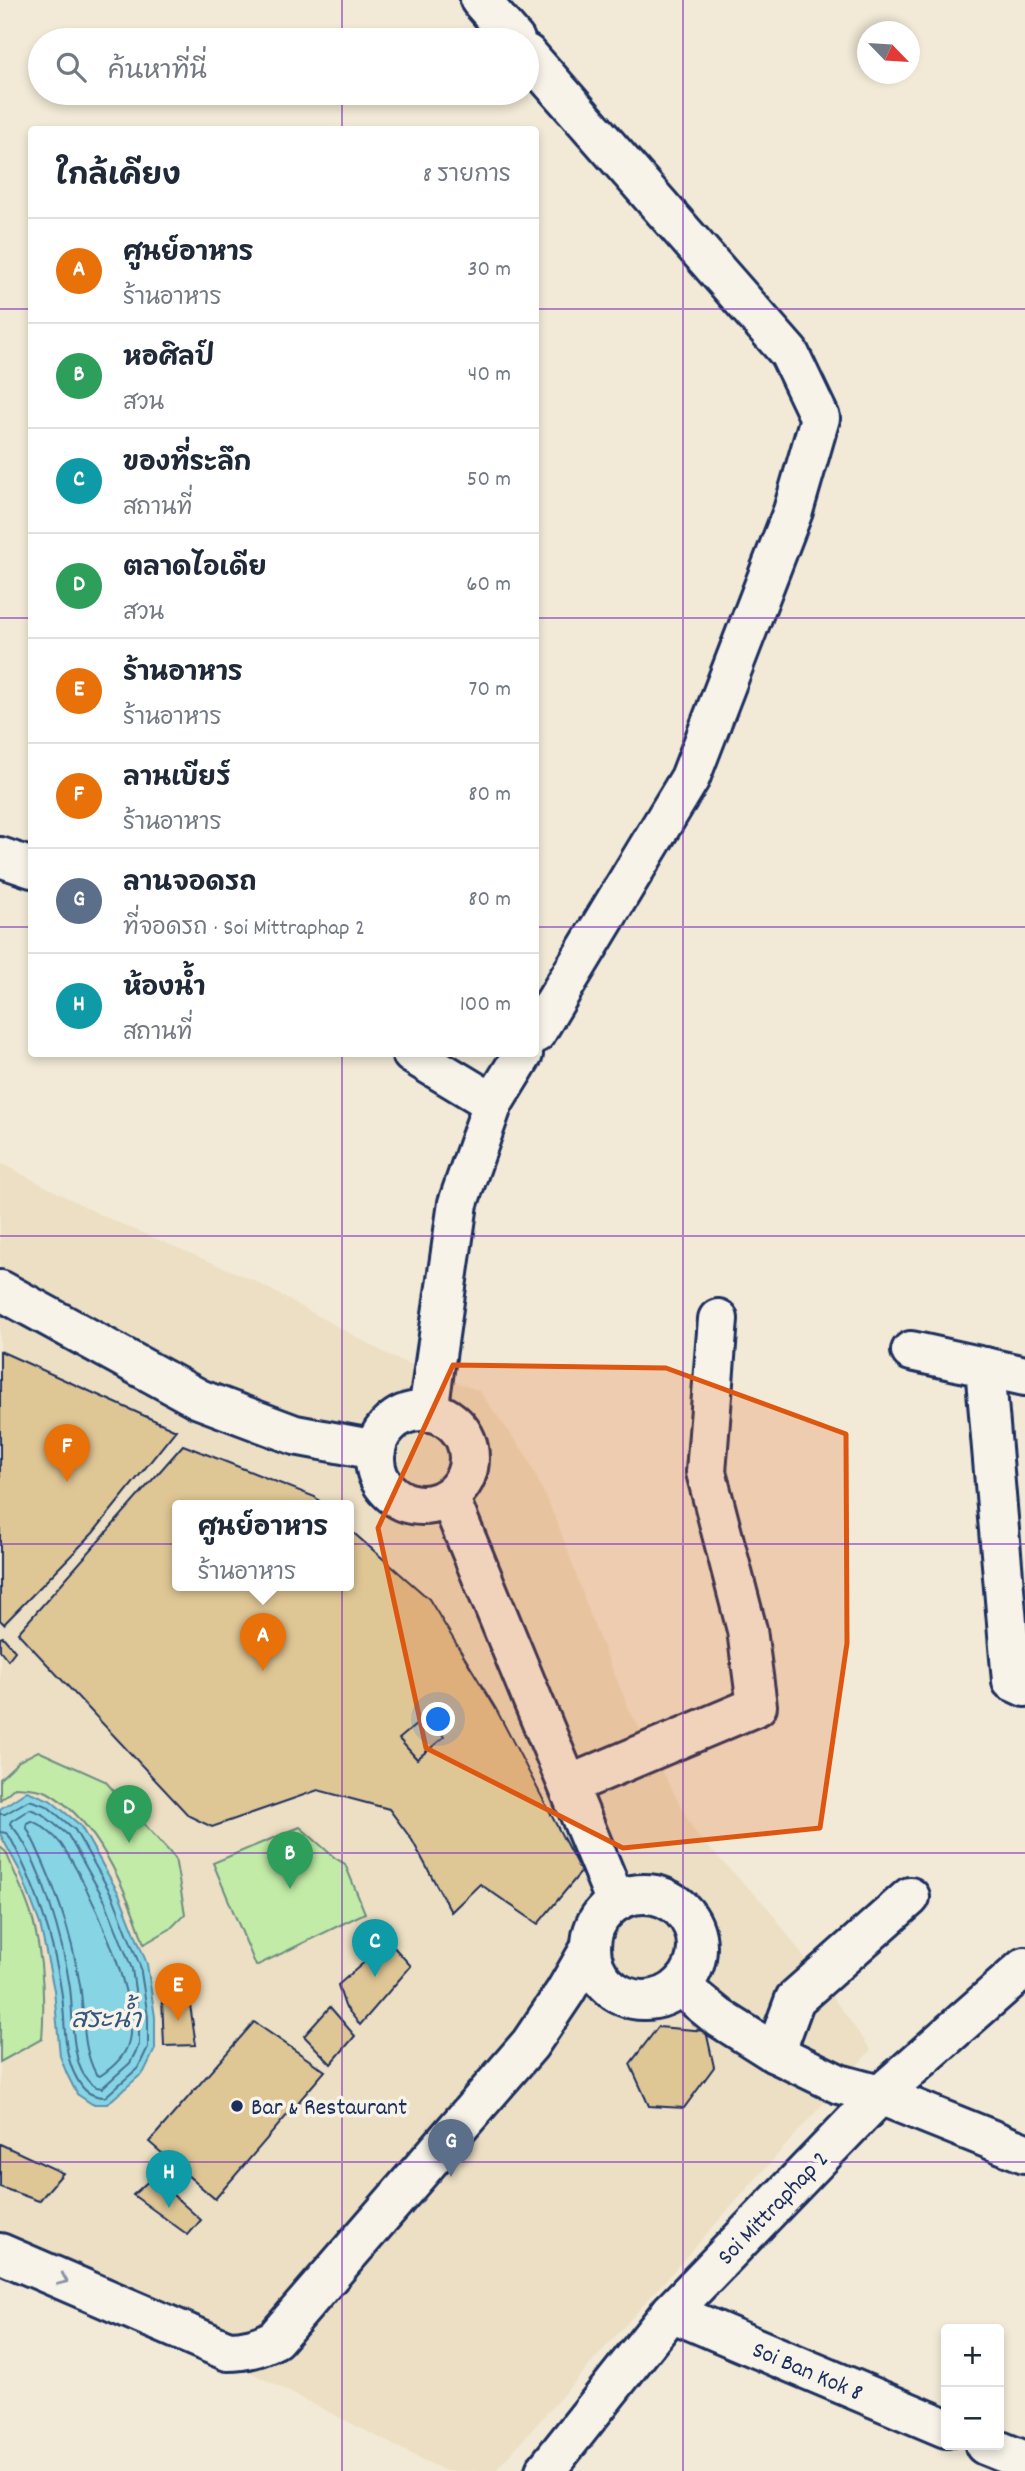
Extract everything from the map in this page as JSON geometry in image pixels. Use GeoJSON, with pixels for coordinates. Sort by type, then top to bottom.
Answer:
{"type":"FeatureCollection","features":[{"type":"Feature","properties":{"kind":"street"},"geometry":{"type":"LineString","coordinates":[[480,0],[504,28]]}},
{"type":"Feature","properties":{"kind":"street"},"geometry":{"type":"LineString","coordinates":[[539,68],[789,353],[820,418],[793,511],[690,778],[539,1028]]}},
{"type":"Feature","properties":{"kind":"street"},"geometry":{"type":"LineString","coordinates":[[0,857],[28,867]]}},
{"type":"Feature","properties":{"kind":"street"},"geometry":{"type":"LineString","coordinates":[[417,1057],[493,1103]]}},
{"type":"Feature","properties":{"kind":"street"},"geometry":{"type":"LineString","coordinates":[[428,1412],[458,1203],[493,1103],[521,1057]]}},
{"type":"Feature","properties":{"kind":"street"},"geometry":{"type":"LineString","coordinates":[[0,1290],[199,1399],[295,1434],[376,1450]]}},
{"type":"Feature","properties":{"kind":"street"},"geometry":{"type":"LineString","coordinates":[[569,1785],[757,1706],[747,1630],[706,1472],[718,1319]]}},
{"type":"Feature","properties":{"kind":"street"},"geometry":{"type":"LineString","coordinates":[[911,1351],[1025,1376]]}},
{"type":"Feature","properties":{"kind":"street"},"geometry":{"type":"LineString","coordinates":[[985,1367],[1012,1681],[1025,1687]]}},
{"type":"Feature","properties":{"kind":"street"},"geometry":{"type":"LineString","coordinates":[[414,1412],[428,1412],[442,1415],[454,1423],[463,1434],[470,1461],[459,1487],[449,1497],[437,1503],[409,1504],[386,1489],[379,1477],[376,1450],[381,1436],[390,1425],[414,1412]]}},
{"type":"Feature","properties":{"kind":"street"},"geometry":{"type":"LineString","coordinates":[[449,1497],[616,1902]]}},
{"type":"Feature","properties":{"kind":"street"},"geometry":{"type":"LineString","coordinates":[[0,2253],[228,2351],[244,2351],[268,2343],[275,2339],[530,2044],[565,1992],[590,1947],[599,1921],[616,1902],[632,1895],[649,1894],[666,1899],[680,1908],[691,1922],[696,1938],[696,1956],[690,1972],[680,1986],[665,1996],[648,2000],[630,1998],[614,1991],[602,1979],[593,1964],[590,1947]]}},
{"type":"Feature","properties":{"kind":"street"},"geometry":{"type":"LineString","coordinates":[[775,2053],[795,1999],[910,1897]]}},
{"type":"Feature","properties":{"kind":"street","name":"Soi Mittraphap 2"},"geometry":{"type":"LineString","coordinates":[[545,2471],[671,2312],[880,2095],[1025,1967]]}},
{"type":"Feature","properties":{"kind":"street"},"geometry":{"type":"LineString","coordinates":[[680,1986],[718,2017],[775,2053],[839,2084],[880,2095],[1025,2152]]}},
{"type":"Feature","properties":{"kind":"street","name":"Soi Ban Kok 8"},"geometry":{"type":"LineString","coordinates":[[671,2312],[941,2426]]}},
{"type":"Feature","properties":{"kind":"street"},"geometry":{"type":"LineString","coordinates":[[998,2450],[1025,2461]]}},
{"type":"Feature","properties":{"kind":"highlighted area"},"geometry":{"type":"Polygon","coordinates":[[[453,1365],[666,1368],[846,1434],[847,1643],[820,1828],[623,1848],[426,1748],[378,1528],[453,1365]]]}},
{"type":"Feature","properties":{"kind":"shaded area"},"geometry":{"type":"Polygon","coordinates":[[[0,1163],[105,1217],[253,1280],[394,1358],[479,1391],[526,1455],[558,1524],[594,1626],[629,1709],[697,1836],[769,1909],[871,2050],[495,2471],[445,2471],[0,2245],[0,1163]]]}},
{"type":"Feature","properties":{"kind":"green space"},"geometry":{"type":"Polygon","coordinates":[[[38,1751],[105,1781],[175,1858],[185,1914],[170,1929],[144,1944],[129,1902],[108,1859],[96,1838],[65,1804],[47,1792],[15,1787],[0,1800],[0,1779],[19,1761],[38,1751]]]}},
{"type":"Feature","properties":{"kind":"green space"},"geometry":{"type":"Polygon","coordinates":[[[300,1827],[345,1864],[365,1913],[256,1966],[213,1863],[300,1827]]]}},
{"type":"Feature","properties":{"kind":"green space"},"geometry":{"type":"Polygon","coordinates":[[[0,1847],[6,1852],[34,1924],[41,1967],[43,2010],[42,2039],[0,2062],[0,1847]]]}},
{"type":"Feature","properties":{"kind":"water","name":"สระน้ำ"},"geometry":{"type":"Polygon","coordinates":[[[27,1791],[50,1800],[80,1825],[119,1894],[147,1964],[155,2017],[155,2049],[144,2072],[107,2104],[92,2104],[77,2094],[67,2074],[60,2056],[54,1990],[40,1924],[20,1871],[0,1834],[0,1809],[27,1791]]]}},
{"type":"Feature","properties":{"kind":"building"},"geometry":{"type":"Polygon","coordinates":[[[0,1351],[176,1430],[93,1533],[4,1624],[0,1620],[0,1351]]]}},
{"type":"Feature","properties":{"kind":"building"},"geometry":{"type":"Polygon","coordinates":[[[183,1445],[315,1497],[318,1500],[172,1500],[172,1591],[354,1591],[354,1533],[429,1599],[496,1709],[581,1872],[538,1924],[480,1884],[451,1912],[412,1840],[389,1809],[318,1790],[212,1827],[189,1816],[18,1633],[183,1445]]]}},
{"type":"Feature","properties":{"kind":"building"},"geometry":{"type":"Polygon","coordinates":[[[3,1637],[15,1651],[8,1660],[0,1650],[0,1638],[3,1637]]]}},
{"type":"Feature","properties":{"kind":"building"},"geometry":{"type":"Polygon","coordinates":[[[429,1714],[444,1737],[417,1759],[399,1739],[429,1714]]]}},
{"type":"Feature","properties":{"kind":"building"},"geometry":{"type":"Polygon","coordinates":[[[391,1944],[411,1966],[360,2025],[345,2006],[338,1985],[376,1952],[391,1944]]]}},
{"type":"Feature","properties":{"kind":"building"},"geometry":{"type":"Polygon","coordinates":[[[162,1997],[189,1998],[196,2045],[164,2046],[162,1997]]]}},
{"type":"Feature","properties":{"kind":"building"},"geometry":{"type":"Polygon","coordinates":[[[330,2007],[355,2036],[331,2064],[304,2036],[330,2007]]]}},
{"type":"Feature","properties":{"kind":"building","name":"Bar & Restaurant"},"geometry":{"type":"Polygon","coordinates":[[[254,2022],[325,2071],[215,2199],[149,2142],[254,2022]]]}},
{"type":"Feature","properties":{"kind":"building"},"geometry":{"type":"Polygon","coordinates":[[[658,2027],[706,2031],[714,2067],[684,2108],[649,2106],[630,2064],[658,2027]]]}},
{"type":"Feature","properties":{"kind":"building"},"geometry":{"type":"Polygon","coordinates":[[[0,2144],[63,2173],[39,2201],[0,2187],[0,2144]]]}},
{"type":"Feature","properties":{"kind":"building"},"geometry":{"type":"Polygon","coordinates":[[[153,2177],[201,2220],[188,2235],[133,2195],[153,2177]]]}},
{"type":"Feature","properties":{"kind":"place","name":"ลานเบียร์"},"geometry":{"type":"Point","coordinates":[67,1482]}},
{"type":"Feature","properties":{"kind":"place","name":"ศูนย์อาหาร"},"geometry":{"type":"Point","coordinates":[263,1671]}},
{"type":"Feature","properties":{"kind":"place","name":"ตลาดไอเดีย"},"geometry":{"type":"Point","coordinates":[129,1843]}},
{"type":"Feature","properties":{"kind":"place","name":"หอศิลป์"},"geometry":{"type":"Point","coordinates":[290,1889]}},
{"type":"Feature","properties":{"kind":"place","name":"ของที่ระลึก"},"geometry":{"type":"Point","coordinates":[375,1977]}},
{"type":"Feature","properties":{"kind":"place","name":"ร้านอาหาร"},"geometry":{"type":"Point","coordinates":[178,2021]}},
{"type":"Feature","properties":{"kind":"place","name":"Bar & Restaurant"},"geometry":{"type":"Point","coordinates":[237,2106]}},
{"type":"Feature","properties":{"kind":"place","name":"ลานจอดรถ"},"geometry":{"type":"Point","coordinates":[451,2177]}},
{"type":"Feature","properties":{"kind":"place","name":"ห้องน้ำ"},"geometry":{"type":"Point","coordinates":[169,2208]}}]}
